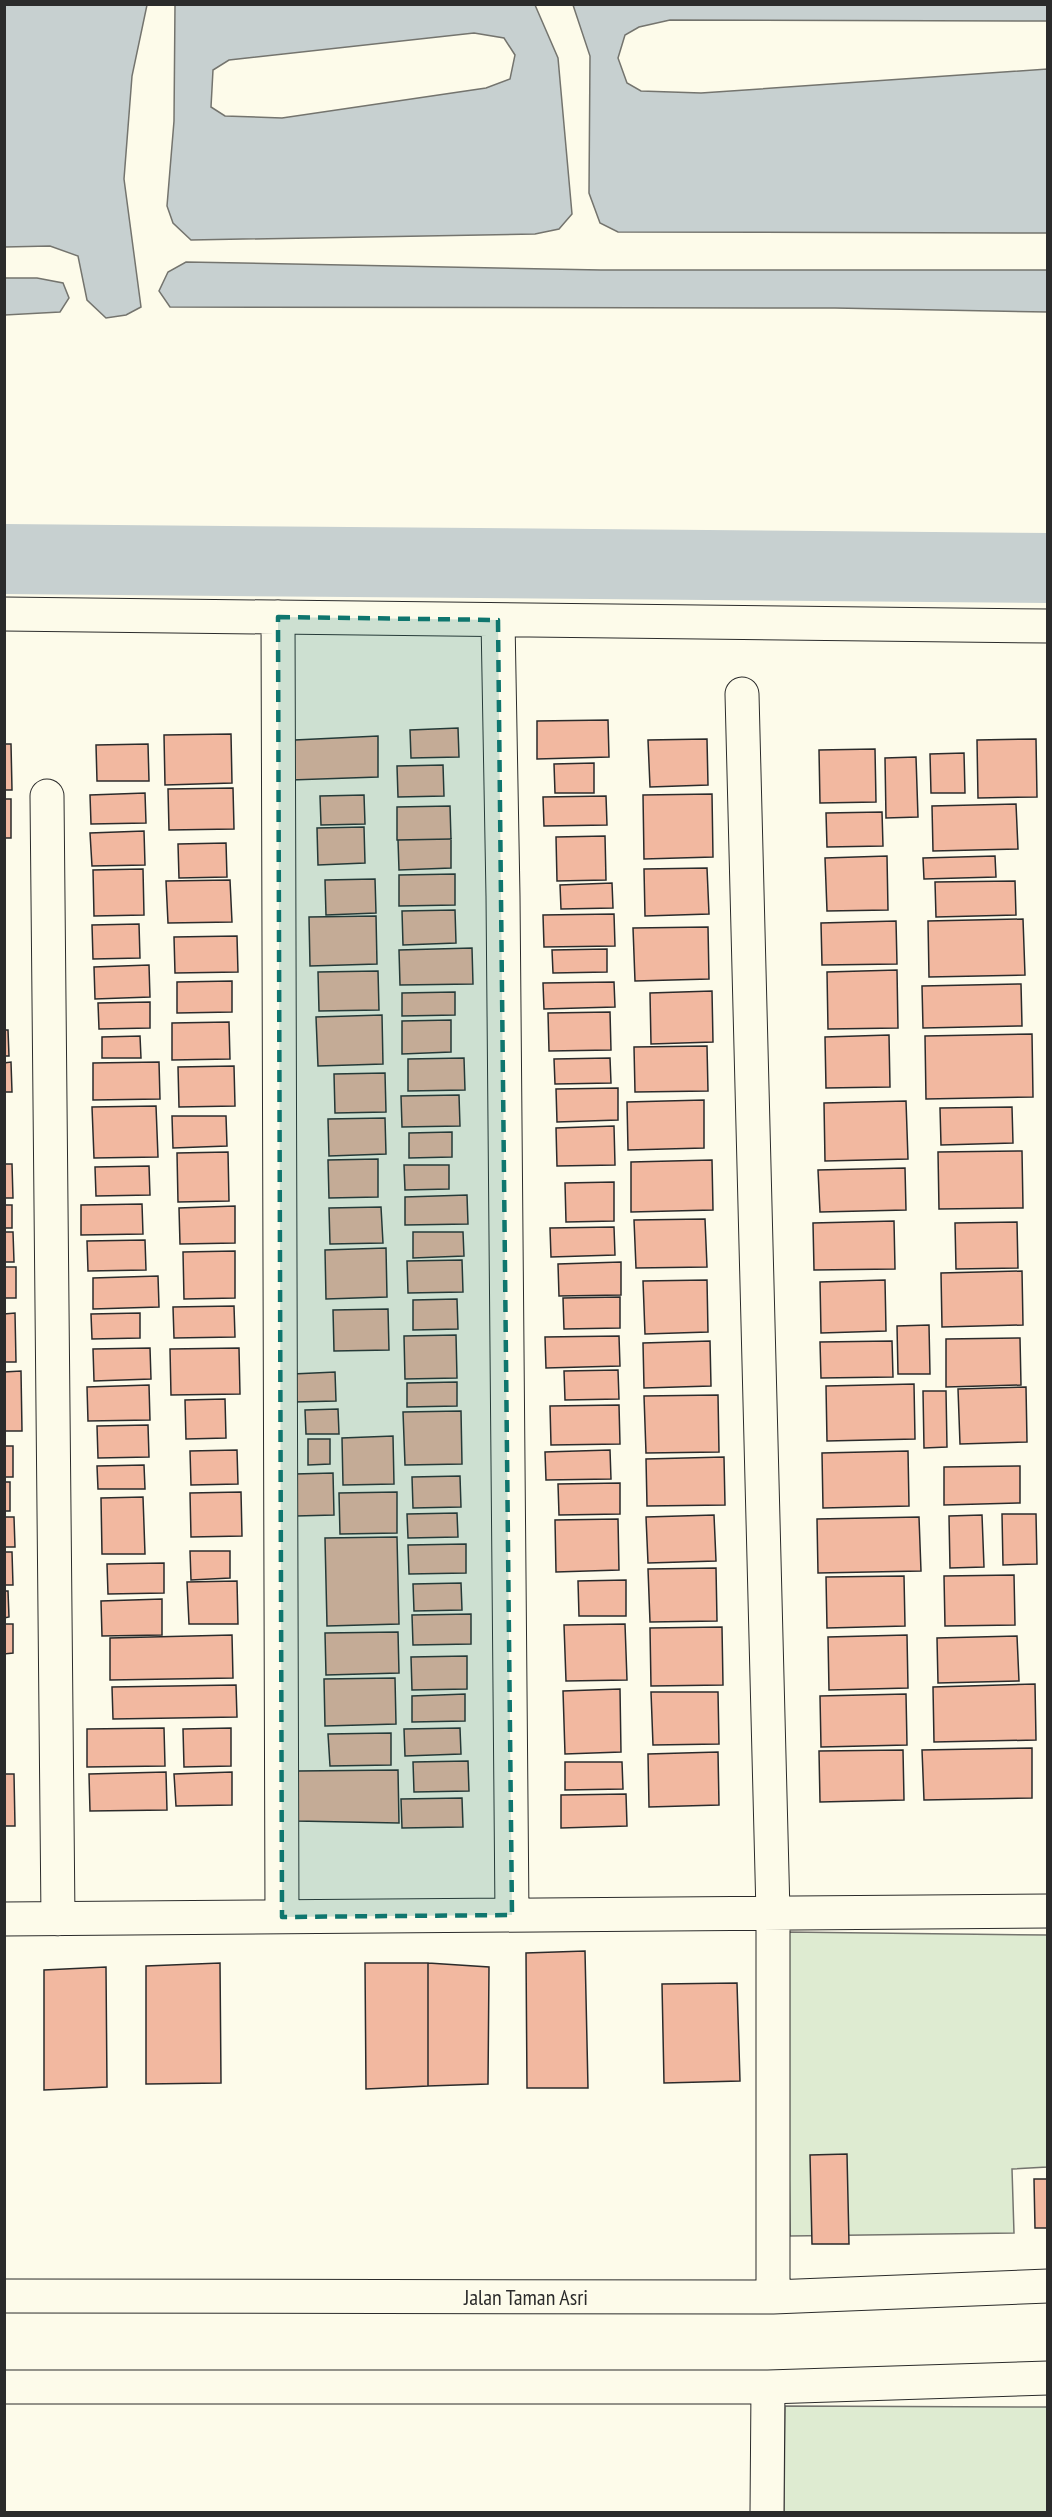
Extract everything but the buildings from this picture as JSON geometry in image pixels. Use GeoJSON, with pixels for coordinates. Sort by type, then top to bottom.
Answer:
{"type":"FeatureCollection","features":[{"type":"Feature","properties":{"kind":"street"},"geometry":{"type":"LineString","coordinates":[[4,614],[1047,626]]}},
{"type":"Feature","properties":{"kind":"street"},"geometry":{"type":"LineString","coordinates":[[278,617],[282,1917]]}},
{"type":"Feature","properties":{"kind":"street"},"geometry":{"type":"LineString","coordinates":[[498,620],[512,1915]]}},
{"type":"Feature","properties":{"kind":"street"},"geometry":{"type":"LineString","coordinates":[[742,694],[773,1913],[773,2297]]}},
{"type":"Feature","properties":{"kind":"street"},"geometry":{"type":"LineString","coordinates":[[46,796],[58,1919]]}},
{"type":"Feature","properties":{"kind":"street"},"geometry":{"type":"LineString","coordinates":[[4,1919],[1047,1911]]}},
{"type":"Feature","properties":{"kind":"street","name":"Jalan Taman Asri"},"geometry":{"type":"LineString","coordinates":[[4,2296],[773,2297],[1047,2286]]}},
{"type":"Feature","properties":{"kind":"street"},"geometry":{"type":"LineString","coordinates":[[4,2387],[768,2387],[1047,2378]]}},
{"type":"Feature","properties":{"kind":"street"},"geometry":{"type":"LineString","coordinates":[[767,2512],[768,2387]]}},
{"type":"Feature","properties":{"kind":"highlighted area"},"geometry":{"type":"Polygon","coordinates":[[[278,617],[498,620],[512,1915],[282,1917],[278,617]]]}},
{"type":"Feature","properties":{"kind":"green space"},"geometry":{"type":"Polygon","coordinates":[[[786,1932],[1047,1935],[1047,2167],[1012,2169],[1014,2233],[790,2236],[786,1932]]]}},
{"type":"Feature","properties":{"kind":"green space"},"geometry":{"type":"Polygon","coordinates":[[[785,2406],[1047,2407],[1047,2512],[784,2512],[785,2406]]]}},
{"type":"Feature","properties":{"kind":"shaded area"},"geometry":{"type":"Polygon","coordinates":[[[4,5],[147,5],[132,76],[124,179],[141,307],[126,315],[106,318],[87,300],[78,256],[50,246],[5,247],[4,5]]]}},
{"type":"Feature","properties":{"kind":"shaded area"},"geometry":{"type":"Polygon","coordinates":[[[175,5],[535,5],[558,58],[572,214],[559,229],[535,234],[191,240],[173,223],[167,206],[174,121],[175,5]],[[474,33],[229,60],[213,70],[211,107],[225,116],[282,118],[486,88],[510,79],[515,55],[504,38],[474,33]]]}},
{"type":"Feature","properties":{"kind":"shaded area"},"geometry":{"type":"Polygon","coordinates":[[[573,5],[1047,5],[1047,21],[670,20],[639,27],[625,35],[618,58],[627,83],[641,91],[701,93],[1047,69],[1047,233],[618,232],[600,223],[589,193],[590,56],[573,5]]]}},
{"type":"Feature","properties":{"kind":"shaded area"},"geometry":{"type":"Polygon","coordinates":[[[186,262],[601,270],[1047,270],[1047,312],[835,308],[170,307],[159,291],[168,272],[186,262]]]}},
{"type":"Feature","properties":{"kind":"shaded area"},"geometry":{"type":"Polygon","coordinates":[[[5,278],[37,278],[63,283],[69,298],[60,312],[5,315],[5,278]]]}},
{"type":"Feature","properties":{"kind":"waterway"},"geometry":{"type":"LineString","coordinates":[[4,559],[1048,568]]}}]}
